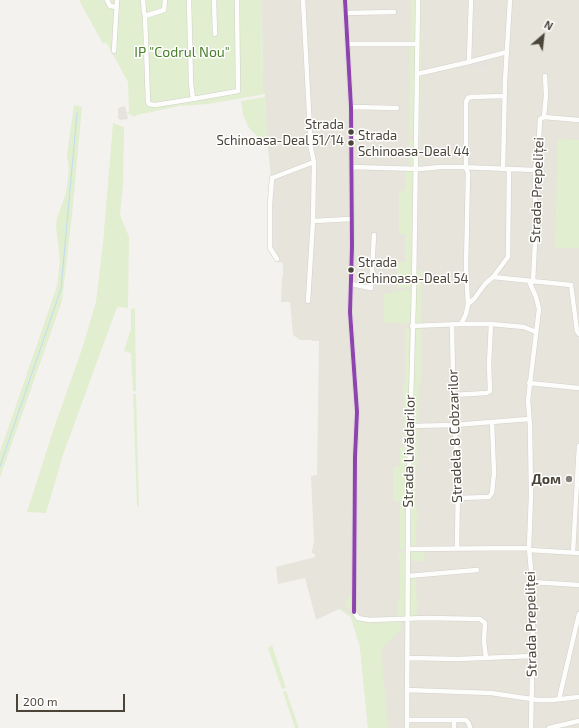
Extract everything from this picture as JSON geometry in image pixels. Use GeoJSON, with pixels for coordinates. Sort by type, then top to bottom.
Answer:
{"type":"FeatureCollection","features":[{"type":"Feature","properties":{"kind":"street"},"geometry":{"type":"LineString","coordinates":[[107,0],[110,6],[116,7]]}},
{"type":"Feature","properties":{"kind":"street"},"geometry":{"type":"LineString","coordinates":[[114,51],[117,0]]}},
{"type":"Feature","properties":{"kind":"street"},"geometry":{"type":"LineString","coordinates":[[143,0],[145,16],[147,101],[149,104],[193,99],[238,91],[237,0]]}},
{"type":"Feature","properties":{"kind":"street"},"geometry":{"type":"LineString","coordinates":[[145,16],[164,10],[164,0]]}},
{"type":"Feature","properties":{"kind":"street"},"geometry":{"type":"LineString","coordinates":[[189,0],[191,83],[193,99]]}},
{"type":"Feature","properties":{"kind":"street"},"geometry":{"type":"LineString","coordinates":[[214,0],[215,34]]}},
{"type":"Feature","properties":{"kind":"street"},"geometry":{"type":"LineString","coordinates":[[303,0],[311,149],[314,162],[313,221],[308,301]]}},
{"type":"Feature","properties":{"kind":"street"},"geometry":{"type":"LineString","coordinates":[[346,0],[351,108],[350,312],[357,412],[355,476],[356,586],[354,612],[358,618],[364,620],[467,618],[483,620],[485,623],[484,641],[486,658]]}},
{"type":"Feature","properties":{"kind":"street","name":"Strada Livădarilor"},"geometry":{"type":"LineString","coordinates":[[407,728],[408,549],[418,0]]}},
{"type":"Feature","properties":{"kind":"street"},"geometry":{"type":"LineString","coordinates":[[469,62],[471,0]]}},
{"type":"Feature","properties":{"kind":"street"},"geometry":{"type":"LineString","coordinates":[[503,169],[506,52],[510,0]]}},
{"type":"Feature","properties":{"kind":"street"},"geometry":{"type":"LineString","coordinates":[[346,13],[394,12]]}},
{"type":"Feature","properties":{"kind":"street"},"geometry":{"type":"LineString","coordinates":[[348,44],[417,44]]}},
{"type":"Feature","properties":{"kind":"street"},"geometry":{"type":"LineString","coordinates":[[417,74],[506,52]]}},
{"type":"Feature","properties":{"kind":"street","name":"Strada Prepeliței"},"geometry":{"type":"LineString","coordinates":[[531,728],[532,582],[529,549],[531,495],[528,400],[539,309],[531,281],[535,242],[535,170],[540,119],[544,117],[546,95],[545,76]]}},
{"type":"Feature","properties":{"kind":"street"},"geometry":{"type":"LineString","coordinates":[[461,324],[466,314],[468,304],[466,267],[468,188],[466,168],[467,100],[471,97],[505,96]]}},
{"type":"Feature","properties":{"kind":"street"},"geometry":{"type":"LineString","coordinates":[[351,108],[397,108]]}},
{"type":"Feature","properties":{"kind":"street"},"geometry":{"type":"LineString","coordinates":[[544,117],[579,120]]}},
{"type":"Feature","properties":{"kind":"street"},"geometry":{"type":"LineString","coordinates":[[351,137],[391,137]]}},
{"type":"Feature","properties":{"kind":"street"},"geometry":{"type":"LineString","coordinates":[[277,259],[270,248],[270,204],[272,178],[314,162]]}},
{"type":"Feature","properties":{"kind":"street"},"geometry":{"type":"LineString","coordinates":[[351,167],[416,169],[440,166],[535,170]]}},
{"type":"Feature","properties":{"kind":"street"},"geometry":{"type":"LineString","coordinates":[[468,304],[493,277],[509,254],[509,169]]}},
{"type":"Feature","properties":{"kind":"street"},"geometry":{"type":"LineString","coordinates":[[313,221],[351,219]]}},
{"type":"Feature","properties":{"kind":"street"},"geometry":{"type":"LineString","coordinates":[[351,284],[371,288],[374,235]]}},
{"type":"Feature","properties":{"kind":"street"},"geometry":{"type":"LineString","coordinates":[[493,277],[571,285],[577,331],[579,334]]}},
{"type":"Feature","properties":{"kind":"street"},"geometry":{"type":"LineString","coordinates":[[412,326],[491,324],[524,327],[536,332]]}},
{"type":"Feature","properties":{"kind":"street"},"geometry":{"type":"LineString","coordinates":[[453,395],[487,393],[490,391],[491,324]]}},
{"type":"Feature","properties":{"kind":"street","name":"Stradela 8 Cobzarilor"},"geometry":{"type":"LineString","coordinates":[[452,325],[454,425],[457,449],[457,548]]}},
{"type":"Feature","properties":{"kind":"street"},"geometry":{"type":"LineString","coordinates":[[530,375],[538,384]]}},
{"type":"Feature","properties":{"kind":"street"},"geometry":{"type":"LineString","coordinates":[[529,383],[579,388]]}},
{"type":"Feature","properties":{"kind":"street"},"geometry":{"type":"LineString","coordinates":[[410,426],[454,425],[529,419]]}},
{"type":"Feature","properties":{"kind":"street"},"geometry":{"type":"LineString","coordinates":[[457,498],[489,496],[492,493],[494,473],[492,422]]}},
{"type":"Feature","properties":{"kind":"street"},"geometry":{"type":"LineString","coordinates":[[573,552],[579,446]]}},
{"type":"Feature","properties":{"kind":"street","name":"Strada Prepeliței"},"geometry":{"type":"LineString","coordinates":[[408,549],[529,549],[579,553]]}},
{"type":"Feature","properties":{"kind":"street"},"geometry":{"type":"LineString","coordinates":[[408,576],[477,570]]}},
{"type":"Feature","properties":{"kind":"street"},"geometry":{"type":"LineString","coordinates":[[532,582],[579,585]]}},
{"type":"Feature","properties":{"kind":"street"},"geometry":{"type":"LineString","coordinates":[[559,699],[579,614]]}},
{"type":"Feature","properties":{"kind":"street"},"geometry":{"type":"LineString","coordinates":[[408,658],[458,659],[532,656]]}},
{"type":"Feature","properties":{"kind":"street","name":"Strada Prepeliței"},"geometry":{"type":"LineString","coordinates":[[407,690],[491,694],[531,699]]}},
{"type":"Feature","properties":{"kind":"street"},"geometry":{"type":"LineString","coordinates":[[531,699],[538,700],[579,697]]}},
{"type":"Feature","properties":{"kind":"street"},"geometry":{"type":"LineString","coordinates":[[407,720],[466,720],[470,728]]}},
{"type":"Feature","properties":{"kind":"street"},"geometry":{"type":"LineString","coordinates":[[454,720],[454,728]]}},
{"type":"Feature","properties":{"kind":"street"},"geometry":{"type":"LineString","coordinates":[[549,728],[579,721]]}},
{"type":"Feature","properties":{"kind":"shaded area"},"geometry":{"type":"Polygon","coordinates":[[[262,0],[579,0],[579,728],[368,728],[360,647],[351,617],[339,609],[316,620],[305,578],[278,584],[276,567],[315,557],[315,554],[312,553],[314,543],[311,476],[317,475],[319,341],[300,340],[293,335],[290,302],[281,302],[283,263],[278,262],[269,250],[271,179],[266,127],[265,95],[263,91],[262,0]]]}},
{"type":"Feature","properties":{"kind":"shaded area"},"geometry":{"type":"Polygon","coordinates":[[[487,59],[487,69],[470,69],[470,63],[487,59]]]}},
{"type":"Feature","properties":{"kind":"shaded area"},"geometry":{"type":"Polygon","coordinates":[[[125,106],[128,119],[120,120],[118,118],[118,108],[125,106]]]}},
{"type":"Feature","properties":{"kind":"green space","name":"IP \"Codrul Nou\""},"geometry":{"type":"Polygon","coordinates":[[[79,0],[262,0],[263,91],[265,94],[208,104],[179,106],[137,115],[134,117],[126,112],[129,112],[128,82],[106,42],[103,44],[79,0]]]}},
{"type":"Feature","properties":{"kind":"green space"},"geometry":{"type":"Polygon","coordinates":[[[411,0],[416,0],[416,42],[411,42],[411,0]]]}},
{"type":"Feature","properties":{"kind":"green space"},"geometry":{"type":"Polygon","coordinates":[[[420,0],[422,0],[421,70],[419,71],[420,0]]]}},
{"type":"Feature","properties":{"kind":"green space"},"geometry":{"type":"Polygon","coordinates":[[[410,46],[416,46],[414,135],[409,135],[410,46]]]}},
{"type":"Feature","properties":{"kind":"green space"},"geometry":{"type":"Polygon","coordinates":[[[419,75],[421,75],[420,166],[417,166],[419,75]]]}},
{"type":"Feature","properties":{"kind":"green space"},"geometry":{"type":"Polygon","coordinates":[[[265,97],[267,138],[259,138],[249,128],[243,115],[241,101],[265,97]]]}},
{"type":"Feature","properties":{"kind":"green space"},"geometry":{"type":"Polygon","coordinates":[[[74,105],[82,107],[62,301],[0,477],[0,452],[57,286],[60,261],[56,226],[57,218],[66,193],[69,170],[67,155],[74,105]]]}},
{"type":"Feature","properties":{"kind":"green space"},"geometry":{"type":"Polygon","coordinates":[[[113,123],[124,127],[123,185],[120,215],[129,237],[128,308],[117,307],[63,455],[46,513],[27,512],[55,425],[83,346],[96,302],[103,243],[113,123]]]}},
{"type":"Feature","properties":{"kind":"green space"},"geometry":{"type":"Polygon","coordinates":[[[409,139],[414,139],[414,166],[409,166],[409,139]]]}},
{"type":"Feature","properties":{"kind":"green space"},"geometry":{"type":"Polygon","coordinates":[[[558,139],[579,140],[579,248],[555,248],[558,139]]]}},
{"type":"Feature","properties":{"kind":"green space"},"geometry":{"type":"Polygon","coordinates":[[[405,170],[414,170],[412,287],[397,288],[397,262],[405,262],[405,234],[399,234],[399,191],[405,191],[405,170]]]}},
{"type":"Feature","properties":{"kind":"green space"},"geometry":{"type":"Polygon","coordinates":[[[417,270],[422,270],[421,324],[417,324],[415,322],[417,270]]]}},
{"type":"Feature","properties":{"kind":"green space"},"geometry":{"type":"Polygon","coordinates":[[[412,289],[410,324],[384,322],[384,294],[412,289]]]}},
{"type":"Feature","properties":{"kind":"green space"},"geometry":{"type":"Polygon","coordinates":[[[135,308],[136,391],[133,391],[131,353],[124,351],[131,329],[131,309],[135,308]]]}},
{"type":"Feature","properties":{"kind":"green space"},"geometry":{"type":"Polygon","coordinates":[[[405,327],[409,329],[409,406],[408,427],[404,428],[403,384],[405,383],[405,327]]]}},
{"type":"Feature","properties":{"kind":"green space"},"geometry":{"type":"Polygon","coordinates":[[[414,328],[422,328],[422,369],[421,382],[419,383],[418,423],[412,423],[414,328]]]}},
{"type":"Feature","properties":{"kind":"green space"},"geometry":{"type":"Polygon","coordinates":[[[133,394],[136,394],[139,506],[137,506],[133,394]]]}},
{"type":"Feature","properties":{"kind":"green space"},"geometry":{"type":"Polygon","coordinates":[[[418,428],[415,508],[417,508],[416,546],[410,546],[411,429],[418,428]]]}},
{"type":"Feature","properties":{"kind":"green space"},"geometry":{"type":"Polygon","coordinates":[[[403,431],[407,434],[406,514],[405,548],[400,550],[400,502],[393,501],[393,467],[400,467],[400,448],[403,448],[403,431]]]}},
{"type":"Feature","properties":{"kind":"green space"},"geometry":{"type":"Polygon","coordinates":[[[424,550],[425,561],[410,561],[410,551],[424,550]]]}},
{"type":"Feature","properties":{"kind":"green space"},"geometry":{"type":"Polygon","coordinates":[[[399,553],[407,553],[406,613],[405,615],[398,617],[398,599],[400,598],[399,553]]]}},
{"type":"Feature","properties":{"kind":"green space"},"geometry":{"type":"Polygon","coordinates":[[[410,578],[416,578],[417,617],[409,618],[410,578]]]}},
{"type":"Feature","properties":{"kind":"green space"},"geometry":{"type":"Polygon","coordinates":[[[353,591],[353,610],[346,607],[345,603],[353,591]]]}},
{"type":"Feature","properties":{"kind":"green space"},"geometry":{"type":"Polygon","coordinates":[[[342,608],[360,621],[367,623],[401,621],[402,629],[381,649],[388,728],[368,728],[360,647],[351,617],[339,609],[342,608]]]}},
{"type":"Feature","properties":{"kind":"green space"},"geometry":{"type":"Polygon","coordinates":[[[272,645],[286,688],[282,689],[268,648],[272,645]]]}},
{"type":"Feature","properties":{"kind":"green space"},"geometry":{"type":"Polygon","coordinates":[[[286,691],[299,728],[295,728],[283,692],[286,691]]]}},
{"type":"Feature","properties":{"kind":"waterway"},"geometry":{"type":"LineString","coordinates":[[0,466],[61,289],[77,113]]}},
{"type":"Feature","properties":{"kind":"transit line"},"geometry":{"type":"LineString","coordinates":[[345,0],[351,107],[352,247],[350,312],[357,412],[355,457],[354,612]]}},
{"type":"Feature","properties":{"kind":"place","name":"Strada Schinoasa-Deal 51/14"},"geometry":{"type":"Point","coordinates":[351,132]}},
{"type":"Feature","properties":{"kind":"place","name":"Strada Schinoasa-Deal 44"},"geometry":{"type":"Point","coordinates":[351,143]}},
{"type":"Feature","properties":{"kind":"place","name":"Strada Schinoasa-Deal 54"},"geometry":{"type":"Point","coordinates":[351,270]}},
{"type":"Feature","properties":{"kind":"place","name":"Дом"},"geometry":{"type":"Point","coordinates":[569,479]}}]}
